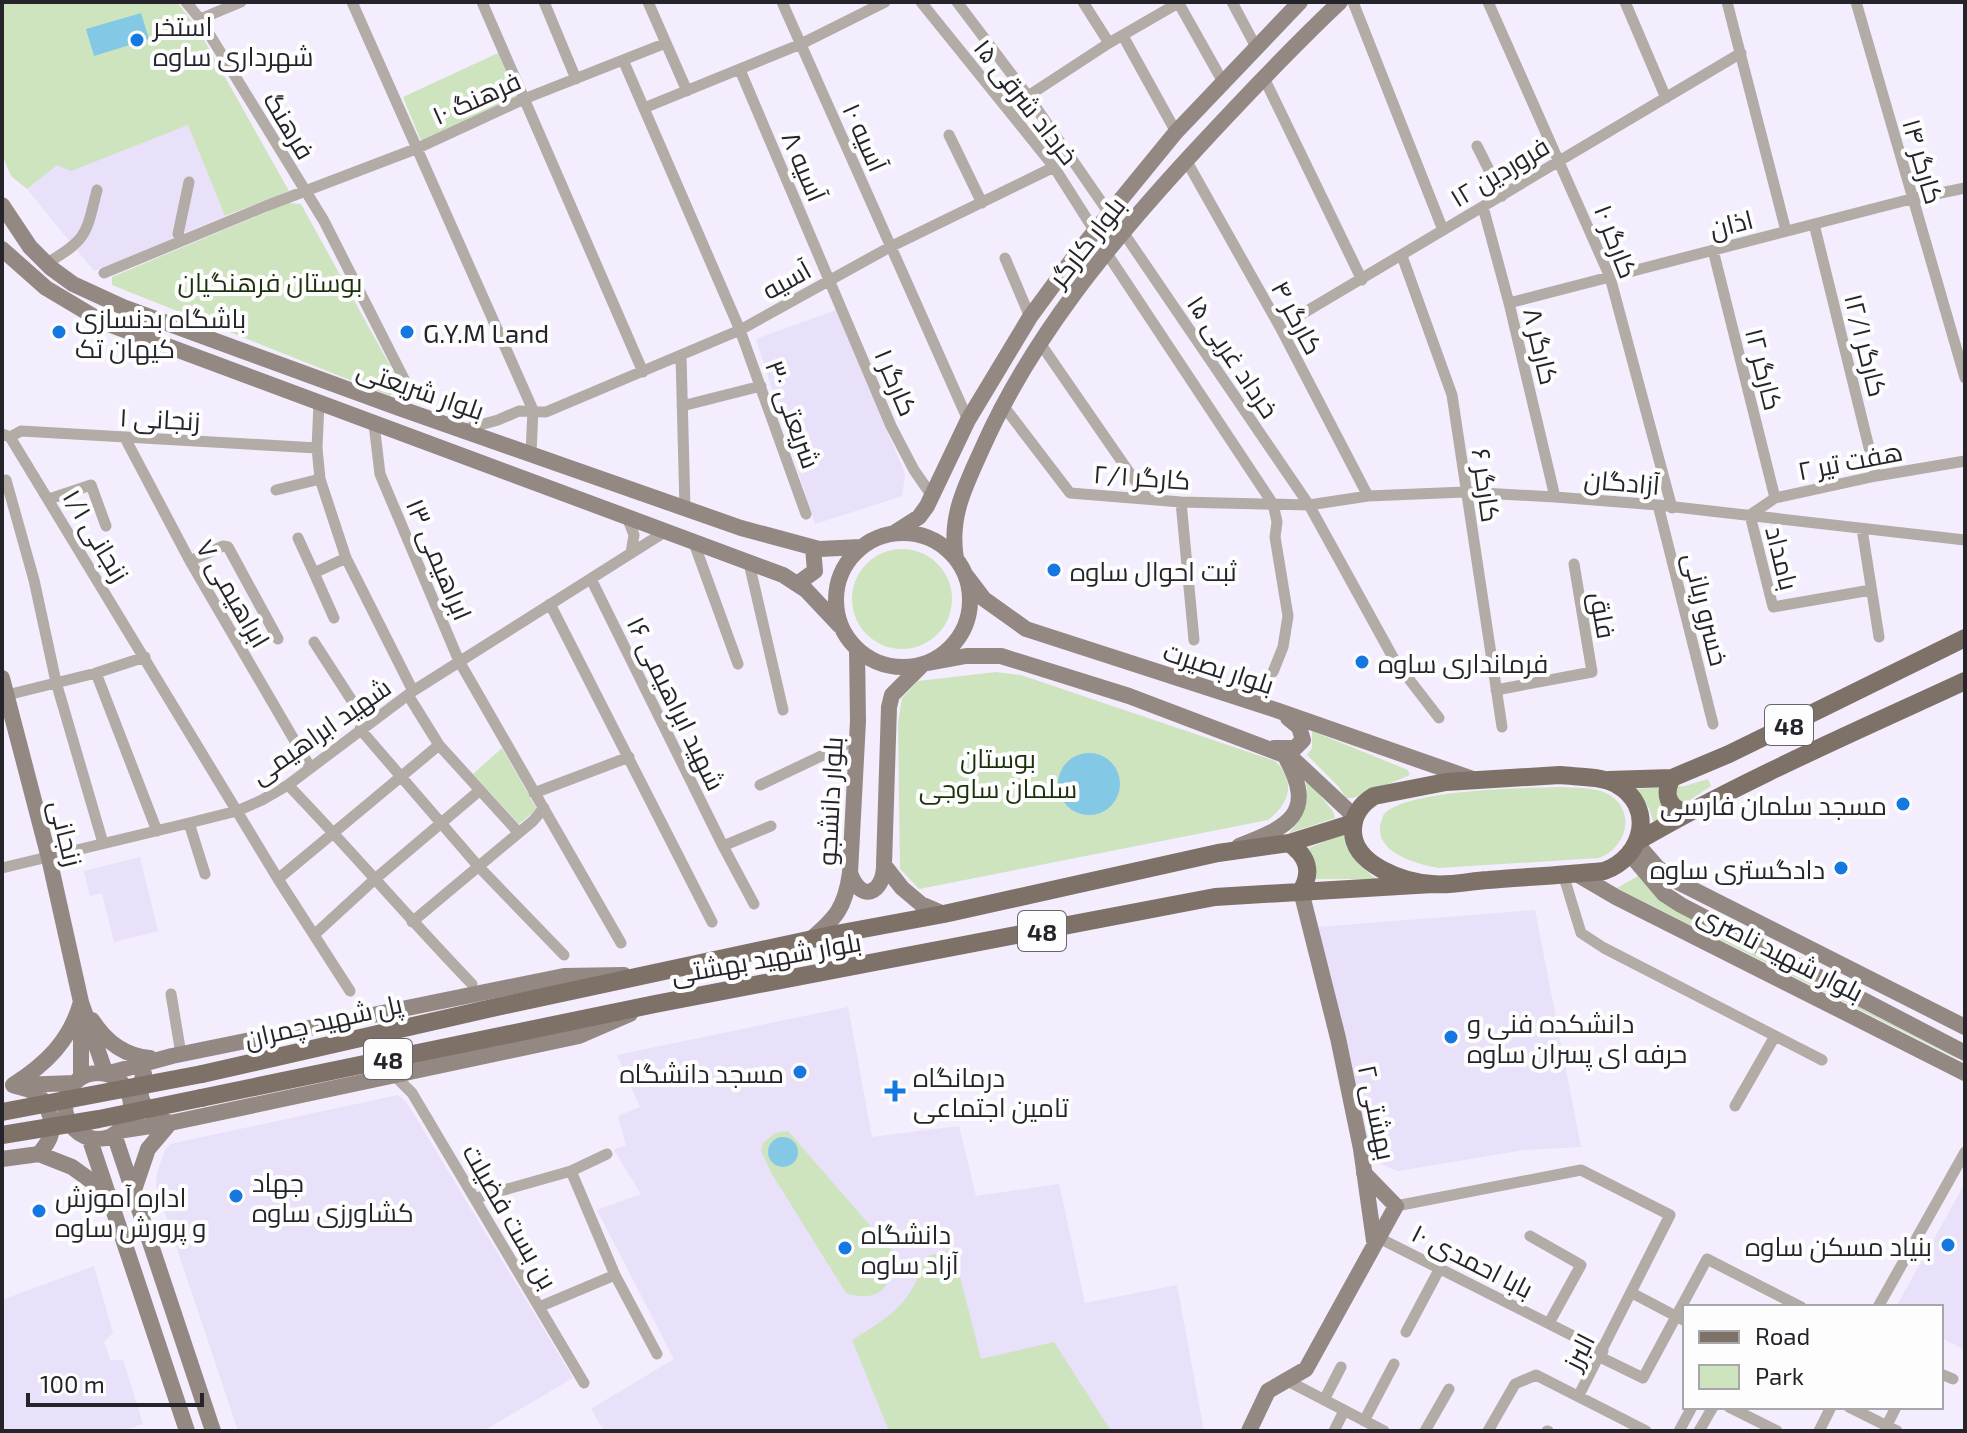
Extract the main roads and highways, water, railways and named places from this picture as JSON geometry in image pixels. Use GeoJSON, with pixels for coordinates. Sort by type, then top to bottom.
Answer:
{"type":"FeatureCollection","features":[{"type":"Feature","properties":{"kind":"main road","name":"بلوار کارگر"},"geometry":{"type":"LineString","coordinates":[[894,533],[919,517],[931,499],[968,420],[1030,317],[1094,230],[1176,132],[1300,2]]}},
{"type":"Feature","properties":{"kind":"main road","name":"بلوار کارگر"},"geometry":{"type":"LineString","coordinates":[[956,559],[953,537],[955,515],[968,480],[1002,404],[1040,343],[1106,252],[1186,160],[1263,76],[1340,2]]}},
{"type":"Feature","properties":{"kind":"main road","name":"بلوار شریعتی"},"geometry":{"type":"LineString","coordinates":[[2,205],[30,247],[47,263],[73,284],[123,307],[685,509],[813,548],[861,547]]}},
{"type":"Feature","properties":{"kind":"main road","name":"بلوار شریعتی"},"geometry":{"type":"LineString","coordinates":[[2,249],[46,288],[103,322],[663,533],[783,575],[806,590],[840,626]]}},
{"type":"Feature","properties":{"kind":"main road"},"geometry":{"type":"LineString","coordinates":[[931,499],[934,510],[948,517],[955,515]]}},
{"type":"Feature","properties":{"kind":"main road"},"geometry":{"type":"LineString","coordinates":[[925,664],[948,650],[963,632],[971,597],[965,574],[956,559],[933,539],[914,533],[894,533],[876,538],[847,561],[836,587],[840,626],[868,658],[894,667],[925,664],[966,656],[1001,656],[1129,696],[1283,753],[1292,758],[1354,820]]}},
{"type":"Feature","properties":{"kind":"main road"},"geometry":{"type":"LineString","coordinates":[[797,584],[815,571],[813,548]]}},
{"type":"Feature","properties":{"kind":"main road","name":"بلوار بصیرت"},"geometry":{"type":"LineString","coordinates":[[965,574],[984,599],[1026,629],[1276,710],[1474,779]]}},
{"type":"Feature","properties":{"kind":"main road","name":"48"},"geometry":{"type":"LineString","coordinates":[[1965,638],[1729,754],[1672,778],[1605,780],[1560,775],[1474,779],[1383,793],[1366,801],[1354,820],[1356,846],[1368,861],[1385,870],[1433,884],[1604,871],[1623,862],[1635,847],[1686,813],[1965,681]]}},
{"type":"Feature","properties":{"kind":"main road","name":"بلوار دانشجو"},"geometry":{"type":"LineString","coordinates":[[810,940],[834,920],[847,898],[858,721],[857,649]]}},
{"type":"Feature","properties":{"kind":"main road","name":"بلوار دانشجو"},"geometry":{"type":"LineString","coordinates":[[884,865],[887,726],[892,695],[925,664]]}},
{"type":"Feature","properties":{"kind":"main road","name":"زنجانی"},"geometry":{"type":"LineString","coordinates":[[2,678],[4,696],[49,858],[81,1002]]}},
{"type":"Feature","properties":{"kind":"main road"},"geometry":{"type":"LineString","coordinates":[[1265,747],[1295,748],[1303,740],[1295,722],[1276,710]]}},
{"type":"Feature","properties":{"kind":"main road"},"geometry":{"type":"LineString","coordinates":[[858,721],[864,714],[876,712],[883,716],[887,726]]}},
{"type":"Feature","properties":{"kind":"main road"},"geometry":{"type":"LineString","coordinates":[[1218,853],[1267,835],[1287,823],[1295,812],[1300,794],[1298,780],[1283,753]]}},
{"type":"Feature","properties":{"kind":"main road"},"geometry":{"type":"LineString","coordinates":[[1672,778],[1668,787],[1670,802],[1677,810],[1686,813]]}},
{"type":"Feature","properties":{"kind":"main road"},"geometry":{"type":"LineString","coordinates":[[1605,780],[1623,789],[1636,805],[1641,826],[1635,847],[1674,880],[1965,1027]]}},
{"type":"Feature","properties":{"kind":"main road","name":"بلوار شهید بهشتی"},"geometry":{"type":"LineString","coordinates":[[106,1074],[181,1054],[564,976],[655,974],[1218,853],[1289,843],[1354,820]]}},
{"type":"Feature","properties":{"kind":"main road"},"geometry":{"type":"LineString","coordinates":[[1289,843],[1307,864],[1309,874],[1301,891]]}},
{"type":"Feature","properties":{"kind":"main road","name":"بلوار شهید ناصری"},"geometry":{"type":"LineString","coordinates":[[1635,847],[1664,894],[1681,905],[1965,1053]]}},
{"type":"Feature","properties":{"kind":"main road"},"geometry":{"type":"LineString","coordinates":[[850,873],[854,885],[862,891],[870,891],[882,882],[884,865]]}},
{"type":"Feature","properties":{"kind":"main road"},"geometry":{"type":"LineString","coordinates":[[884,865],[902,888],[921,904],[944,914]]}},
{"type":"Feature","properties":{"kind":"main road","name":"بلوار شهید ناصری"},"geometry":{"type":"LineString","coordinates":[[1569,874],[1964,1073]]}},
{"type":"Feature","properties":{"kind":"main road","name":"بلوار شهید بهشتی"},"geometry":{"type":"LineString","coordinates":[[116,1133],[579,1036],[655,1004],[1215,897],[1433,884]]}},
{"type":"Feature","properties":{"kind":"main road","name":"بهشتی ۲"},"geometry":{"type":"LineString","coordinates":[[1301,891],[1338,1038],[1364,1173],[1396,1206],[1375,1239]]}},
{"type":"Feature","properties":{"kind":"main road","name":"پل شهید چمران"},"geometry":{"type":"LineString","coordinates":[[2,1112],[189,1077],[655,974]]}},
{"type":"Feature","properties":{"kind":"main road"},"geometry":{"type":"LineString","coordinates":[[81,1002],[98,1029],[116,1046],[136,1056],[160,1059]]}},
{"type":"Feature","properties":{"kind":"main road"},"geometry":{"type":"LineString","coordinates":[[81,1002],[106,1074]]}},
{"type":"Feature","properties":{"kind":"main road"},"geometry":{"type":"LineString","coordinates":[[7,1086],[78,1080],[96,1073],[106,1074],[121,1083],[130,1099],[129,1117],[116,1133],[105,1138],[89,1137],[77,1131],[66,1114],[67,1094],[78,1080],[81,1002]]}},
{"type":"Feature","properties":{"kind":"main road"},"geometry":{"type":"LineString","coordinates":[[7,1086],[43,1064],[62,1044],[75,1023],[81,1002]]}},
{"type":"Feature","properties":{"kind":"main road","name":"پل شهید چمران"},"geometry":{"type":"LineString","coordinates":[[2,1135],[99,1119],[655,1004]]}},
{"type":"Feature","properties":{"kind":"main road"},"geometry":{"type":"LineString","coordinates":[[133,1193],[148,1149],[170,1123],[149,1114],[140,1091],[141,1077],[160,1059]]}},
{"type":"Feature","properties":{"kind":"main road"},"geometry":{"type":"LineString","coordinates":[[7,1086],[32,1091],[42,1099],[48,1111],[52,1132],[39,1154]]}},
{"type":"Feature","properties":{"kind":"main road"},"geometry":{"type":"LineString","coordinates":[[116,1133],[133,1193],[213,1431]]}},
{"type":"Feature","properties":{"kind":"main road"},"geometry":{"type":"LineString","coordinates":[[89,1137],[187,1431]]}},
{"type":"Feature","properties":{"kind":"main road"},"geometry":{"type":"LineString","coordinates":[[2,1159],[39,1154],[72,1167],[109,1194]]}},
{"type":"Feature","properties":{"kind":"main road"},"geometry":{"type":"LineString","coordinates":[[1249,1431],[1268,1391],[1306,1369],[1375,1239],[1364,1173]]}},
{"type":"Feature","properties":{"kind":"water"},"geometry":{"type":"Polygon","coordinates":[[[141,13],[149,39],[94,56],[86,29],[141,13]]]}},
{"type":"Feature","properties":{"kind":"water"},"geometry":{"type":"Polygon","coordinates":[[[1083,753],[1095,753],[1111,762],[1118,772],[1118,796],[1111,806],[1095,815],[1083,815],[1063,801],[1058,790],[1058,778],[1072,758],[1083,753]]]}},
{"type":"Feature","properties":{"kind":"water"},"geometry":{"type":"Polygon","coordinates":[[[783,1137],[789,1138],[797,1146],[797,1158],[789,1166],[783,1167],[777,1166],[769,1158],[768,1152],[769,1146],[777,1138],[783,1137]]]}},
{"type":"Feature","properties":{"kind":"place","name":"استخر شهرداری ساوه"},"geometry":{"type":"Point","coordinates":[137,40]}},
{"type":"Feature","properties":{"kind":"place","name":"باشگاه بدنسازی کیهان تک"},"geometry":{"type":"Point","coordinates":[59,332]}},
{"type":"Feature","properties":{"kind":"place","name":"G.Y.M Land"},"geometry":{"type":"Point","coordinates":[407,332]}},
{"type":"Feature","properties":{"kind":"place","name":"ثبت احوال ساوه"},"geometry":{"type":"Point","coordinates":[1054,570]}},
{"type":"Feature","properties":{"kind":"place","name":"فرمانداری ساوه"},"geometry":{"type":"Point","coordinates":[1362,662]}},
{"type":"Feature","properties":{"kind":"place","name":"مسجد سلمان فارسی"},"geometry":{"type":"Point","coordinates":[1903,804]}},
{"type":"Feature","properties":{"kind":"place","name":"دادگستری ساوه"},"geometry":{"type":"Point","coordinates":[1841,868]}},
{"type":"Feature","properties":{"kind":"place","name":"دانشکده فنی و حرفه ای پسران ساوه"},"geometry":{"type":"Point","coordinates":[1451,1037]}},
{"type":"Feature","properties":{"kind":"place","name":"مسجد دانشگاه"},"geometry":{"type":"Point","coordinates":[800,1072]}},
{"type":"Feature","properties":{"kind":"place","name":"درمانگاه تامین اجتماعی"},"geometry":{"type":"Point","coordinates":[895,1091]}},
{"type":"Feature","properties":{"kind":"place","name":"جهاد کشاورزی ساوه"},"geometry":{"type":"Point","coordinates":[236,1196]}},
{"type":"Feature","properties":{"kind":"place","name":"اداره آموزش و پرورش ساوه"},"geometry":{"type":"Point","coordinates":[39,1211]}},
{"type":"Feature","properties":{"kind":"place","name":"بنیاد مسکن ساوه"},"geometry":{"type":"Point","coordinates":[1948,1245]}},
{"type":"Feature","properties":{"kind":"place","name":"دانشگاه آزاد ساوه"},"geometry":{"type":"Point","coordinates":[845,1248]}},
{"type":"Feature","properties":{"kind":"park label","name":"بوستان فرهنگیان"},"geometry":{"type":"Point","coordinates":[270,281]}},
{"type":"Feature","properties":{"kind":"park label","name":"بوستان سلمان ساوجی"},"geometry":{"type":"Point","coordinates":[998,772]}}]}
